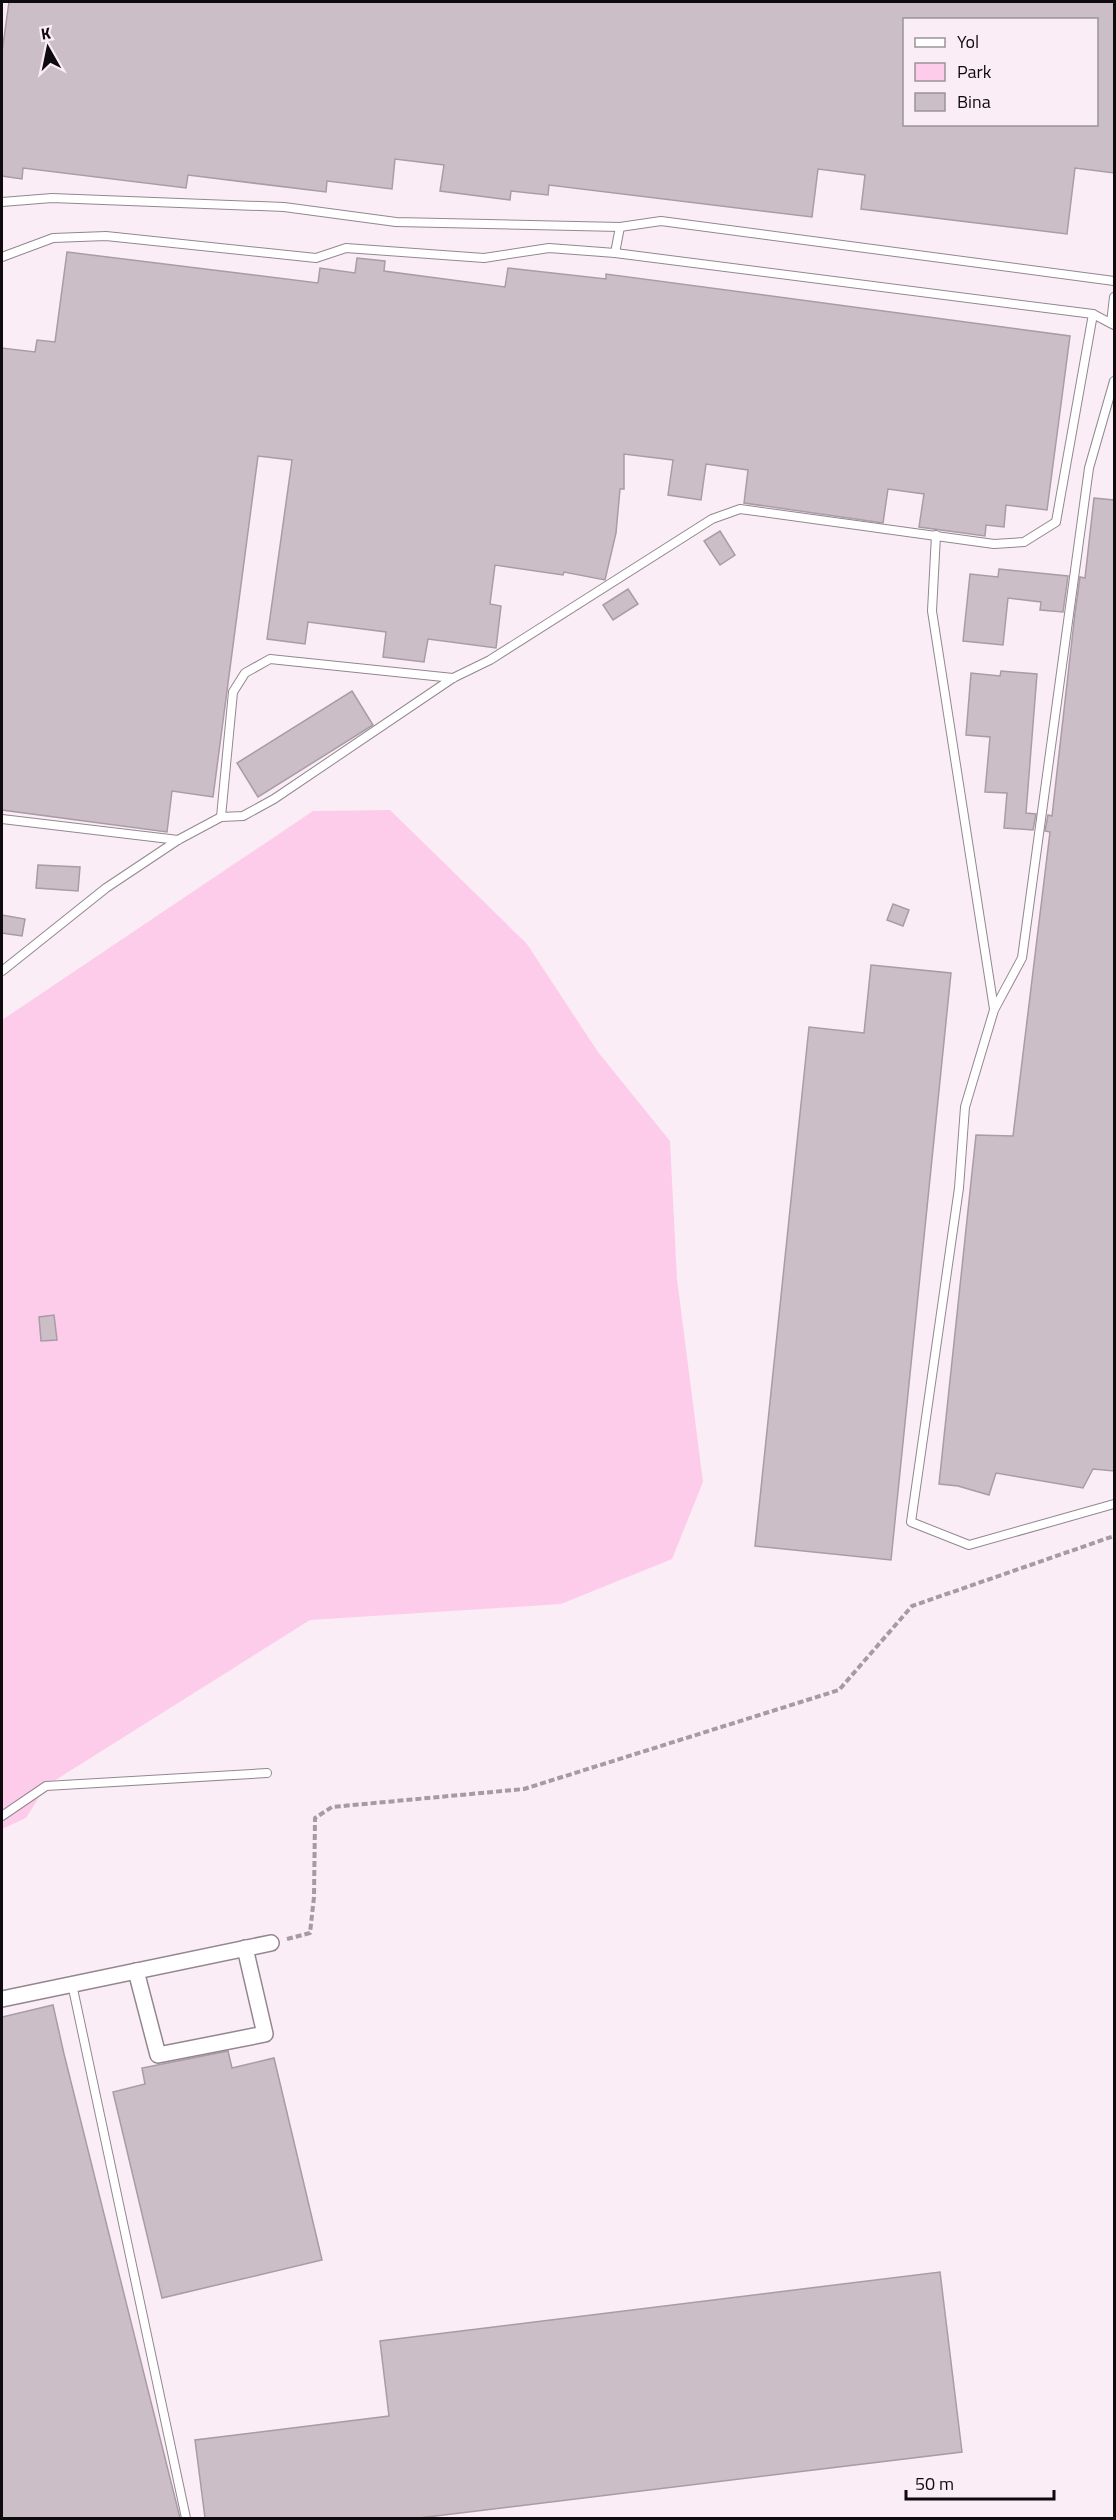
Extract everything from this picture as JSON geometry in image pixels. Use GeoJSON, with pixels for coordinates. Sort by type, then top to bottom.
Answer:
{"type":"FeatureCollection","features":[{"type":"Feature","properties":{"kind":"street"},"geometry":{"type":"LineString","coordinates":[[2,1999],[271,1943]]}},
{"type":"Feature","properties":{"kind":"street"},"geometry":{"type":"LineString","coordinates":[[136,1971],[158,2055],[265,2034],[245,1948]]}},
{"type":"Feature","properties":{"kind":"lane"},"geometry":{"type":"LineString","coordinates":[[2,202],[52,198],[261,206],[396,222],[620,226],[661,221],[1114,281]]}},
{"type":"Feature","properties":{"kind":"lane"},"geometry":{"type":"LineString","coordinates":[[615,253],[620,226]]}},
{"type":"Feature","properties":{"kind":"lane"},"geometry":{"type":"LineString","coordinates":[[2,257],[53,238],[106,236],[316,258],[346,248],[484,258],[549,248],[615,253],[1093,314],[1113,324],[1114,297]]}},
{"type":"Feature","properties":{"kind":"lane"},"geometry":{"type":"LineString","coordinates":[[2,971],[106,888],[178,840],[221,817],[243,816],[274,799],[453,678],[490,660],[712,519],[740,509],[994,544],[1024,542],[1056,522],[1093,314]]}},
{"type":"Feature","properties":{"kind":"lane"},"geometry":{"type":"LineString","coordinates":[[1114,381],[1089,468],[1022,958],[994,1010],[965,1107],[959,1188],[911,1522],[969,1545],[1114,1504]]}},
{"type":"Feature","properties":{"kind":"lane"},"geometry":{"type":"LineString","coordinates":[[936,535],[932,611],[994,1010]]}},
{"type":"Feature","properties":{"kind":"lane"},"geometry":{"type":"LineString","coordinates":[[221,817],[232,692],[245,674],[270,659],[453,678]]}},
{"type":"Feature","properties":{"kind":"lane"},"geometry":{"type":"LineString","coordinates":[[2,819],[178,840]]}},
{"type":"Feature","properties":{"kind":"lane"},"geometry":{"type":"LineString","coordinates":[[2,1816],[46,1786],[267,1773]]}},
{"type":"Feature","properties":{"kind":"lane"},"geometry":{"type":"LineString","coordinates":[[72,1984],[186,2518]]}},
{"type":"Feature","properties":{"kind":"path"},"geometry":{"type":"LineString","coordinates":[[271,1943],[310,1933],[314,1897],[315,1818],[332,1807],[524,1789],[839,1690],[912,1606],[1114,1536]]}},
{"type":"Feature","properties":{"kind":"green space"},"geometry":{"type":"Polygon","coordinates":[[[390,810],[527,944],[598,1052],[670,1141],[677,1279],[703,1482],[672,1559],[561,1604],[310,1620],[46,1786],[26,1818],[2,1829],[2,1020],[313,811],[390,810]]]}},
{"type":"Feature","properties":{"kind":"building"},"geometry":{"type":"Polygon","coordinates":[[[9,2],[1114,2],[1114,173],[1075,168],[1067,234],[861,209],[865,175],[818,169],[812,217],[549,185],[548,195],[511,191],[510,200],[440,191],[444,165],[395,159],[392,189],[327,181],[326,192],[188,175],[186,188],[23,168],[22,179],[2,176],[2,52],[9,2]]]}},
{"type":"Feature","properties":{"kind":"building"},"geometry":{"type":"Polygon","coordinates":[[[67,252],[318,283],[320,268],[355,273],[357,258],[385,261],[384,271],[505,287],[508,268],[606,279],[606,274],[1070,336],[1047,510],[1006,505],[1004,527],[986,525],[985,536],[919,527],[924,494],[888,489],[883,523],[744,503],[748,470],[706,464],[701,500],[668,495],[673,460],[624,454],[624,489],[620,489],[616,533],[605,580],[564,572],[563,575],[495,565],[490,604],[501,606],[496,648],[428,639],[424,662],[383,657],[386,632],[308,622],[305,644],[267,639],[292,460],[258,456],[213,797],[172,791],[167,832],[2,810],[2,348],[35,352],[37,340],[55,342],[67,252]]]}},
{"type":"Feature","properties":{"kind":"building"},"geometry":{"type":"Polygon","coordinates":[[[1094,498],[1114,500],[1114,1471],[1093,1469],[1083,1488],[996,1473],[989,1495],[958,1486],[939,1484],[976,1135],[1013,1136],[1050,832],[1045,831],[1048,815],[1052,816],[1075,613],[1080,577],[1085,578],[1094,498]]]}},
{"type":"Feature","properties":{"kind":"building"},"geometry":{"type":"Polygon","coordinates":[[[720,531],[735,555],[720,565],[704,541],[720,531]]]}},
{"type":"Feature","properties":{"kind":"building"},"geometry":{"type":"Polygon","coordinates":[[[999,569],[1068,576],[1063,612],[1040,610],[1041,602],[1008,598],[1003,645],[963,641],[970,574],[998,577],[999,569]]]}},
{"type":"Feature","properties":{"kind":"building"},"geometry":{"type":"Polygon","coordinates":[[[628,589],[638,604],[613,620],[603,605],[628,589]]]}},
{"type":"Feature","properties":{"kind":"building"},"geometry":{"type":"Polygon","coordinates":[[[1001,671],[1037,674],[1026,813],[1036,814],[1033,830],[1004,828],[1007,793],[985,792],[990,737],[966,735],[971,673],[1000,676],[1001,671]]]}},
{"type":"Feature","properties":{"kind":"building"},"geometry":{"type":"Polygon","coordinates":[[[352,691],[373,725],[258,797],[237,763],[352,691]]]}},
{"type":"Feature","properties":{"kind":"building"},"geometry":{"type":"Polygon","coordinates":[[[38,865],[80,867],[78,891],[36,888],[38,865]]]}},
{"type":"Feature","properties":{"kind":"building"},"geometry":{"type":"Polygon","coordinates":[[[893,904],[909,910],[903,926],[887,920],[893,904]]]}},
{"type":"Feature","properties":{"kind":"building"},"geometry":{"type":"Polygon","coordinates":[[[2,915],[25,919],[22,936],[2,933],[2,915]]]}},
{"type":"Feature","properties":{"kind":"building"},"geometry":{"type":"Polygon","coordinates":[[[871,965],[951,973],[891,1560],[755,1546],[809,1027],[864,1033],[871,965]]]}},
{"type":"Feature","properties":{"kind":"building"},"geometry":{"type":"Polygon","coordinates":[[[54,1315],[57,1340],[41,1341],[39,1317],[54,1315]]]}},
{"type":"Feature","properties":{"kind":"building"},"geometry":{"type":"Polygon","coordinates":[[[53,2005],[180,2518],[2,2518],[2,2017],[53,2005]]]}},
{"type":"Feature","properties":{"kind":"building"},"geometry":{"type":"Polygon","coordinates":[[[228,2051],[232,2068],[274,2058],[322,2260],[162,2298],[113,2092],[145,2084],[142,2068],[228,2051]]]}},
{"type":"Feature","properties":{"kind":"building"},"geometry":{"type":"Polygon","coordinates":[[[940,2272],[962,2452],[419,2518],[205,2518],[195,2440],[389,2416],[380,2341],[940,2272]]]}}]}
